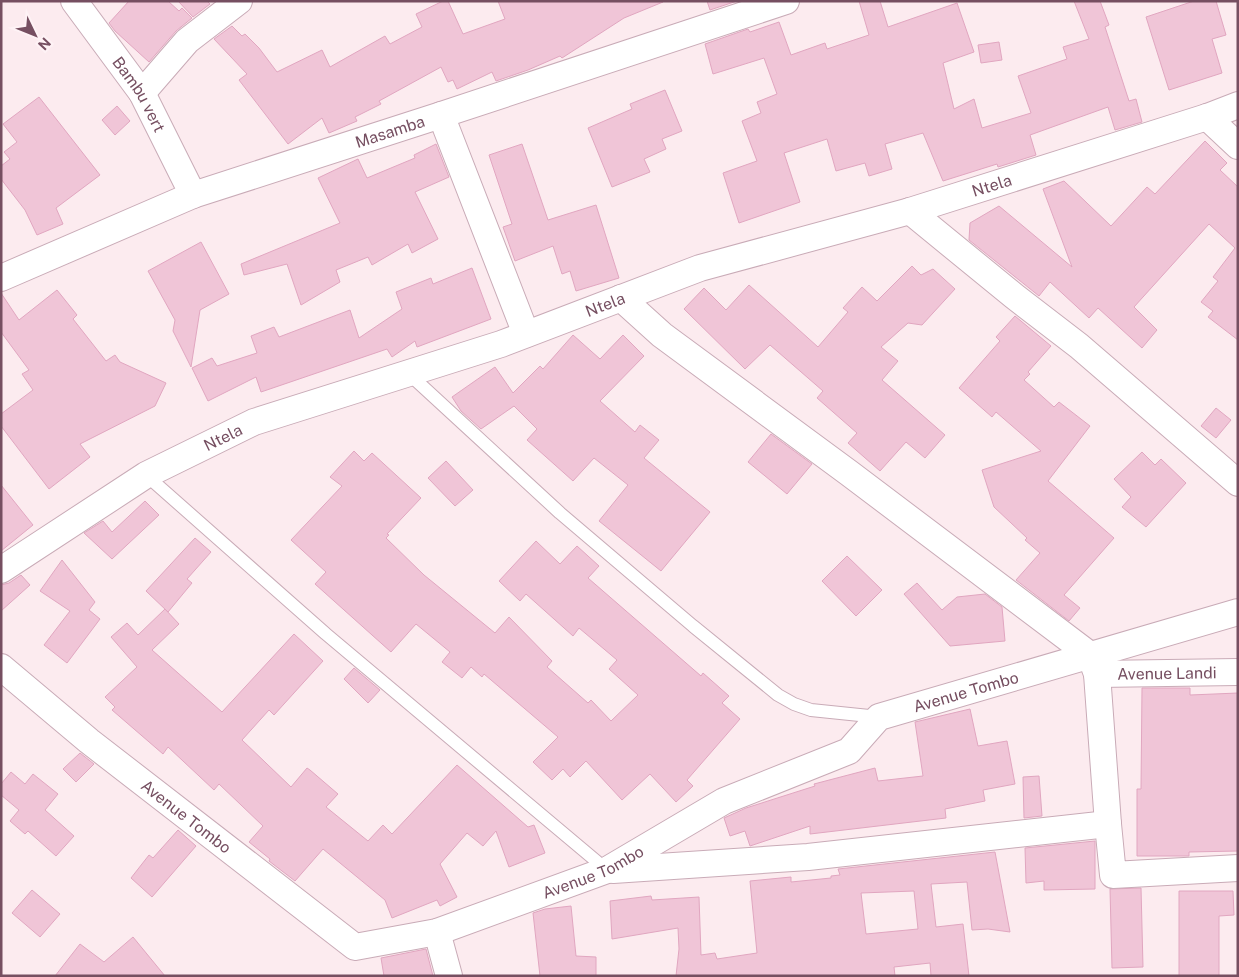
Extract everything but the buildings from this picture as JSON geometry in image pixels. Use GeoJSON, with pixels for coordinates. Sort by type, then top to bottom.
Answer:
{"type":"FeatureCollection","features":[{"type":"Feature","properties":{"kind":"street","name":"Bambu vert"},"geometry":{"type":"LineString","coordinates":[[74,1],[142,93],[193,195]]}},
{"type":"Feature","properties":{"kind":"street"},"geometry":{"type":"LineString","coordinates":[[142,93],[187,41],[239,1]]}},
{"type":"Feature","properties":{"kind":"street","name":"Masamba"},"geometry":{"type":"LineString","coordinates":[[1,278],[193,195],[786,1]]}},
{"type":"Feature","properties":{"kind":"street","name":"Ntela"},"geometry":{"type":"LineString","coordinates":[[1,570],[146,475],[254,422],[501,344],[700,268],[910,210],[1238,106]]}},
{"type":"Feature","properties":{"kind":"street"},"geometry":{"type":"LineString","coordinates":[[441,115],[526,334]]}},
{"type":"Feature","properties":{"kind":"street"},"geometry":{"type":"LineString","coordinates":[[1206,117],[1238,146]]}},
{"type":"Feature","properties":{"kind":"street"},"geometry":{"type":"LineString","coordinates":[[910,210],[1014,296],[1079,346],[1238,483]]}},
{"type":"Feature","properties":{"kind":"street"},"geometry":{"type":"LineString","coordinates":[[621,298],[662,336],[1094,664],[1113,874],[1238,868]]}},
{"type":"Feature","properties":{"kind":"street","name":"Avenue Tombo"},"geometry":{"type":"LineString","coordinates":[[1,667],[89,741],[355,947],[437,932],[607,870],[724,801],[849,751],[879,717],[1094,664],[1238,612]]}},
{"type":"Feature","properties":{"kind":"street","name":"Avenue Landi"},"geometry":{"type":"LineString","coordinates":[[1094,664],[1238,672]]}},
{"type":"Feature","properties":{"kind":"street"},"geometry":{"type":"LineString","coordinates":[[607,870],[808,857],[1108,824]]}},
{"type":"Feature","properties":{"kind":"street"},"geometry":{"type":"LineString","coordinates":[[437,932],[449,976]]}},
{"type":"Feature","properties":{"kind":"lane"},"geometry":{"type":"LineString","coordinates":[[408,373],[560,513],[693,626],[778,695],[794,704],[811,710],[879,717]]}},
{"type":"Feature","properties":{"kind":"lane"},"geometry":{"type":"LineString","coordinates":[[146,475],[326,634],[607,870]]}}]}
